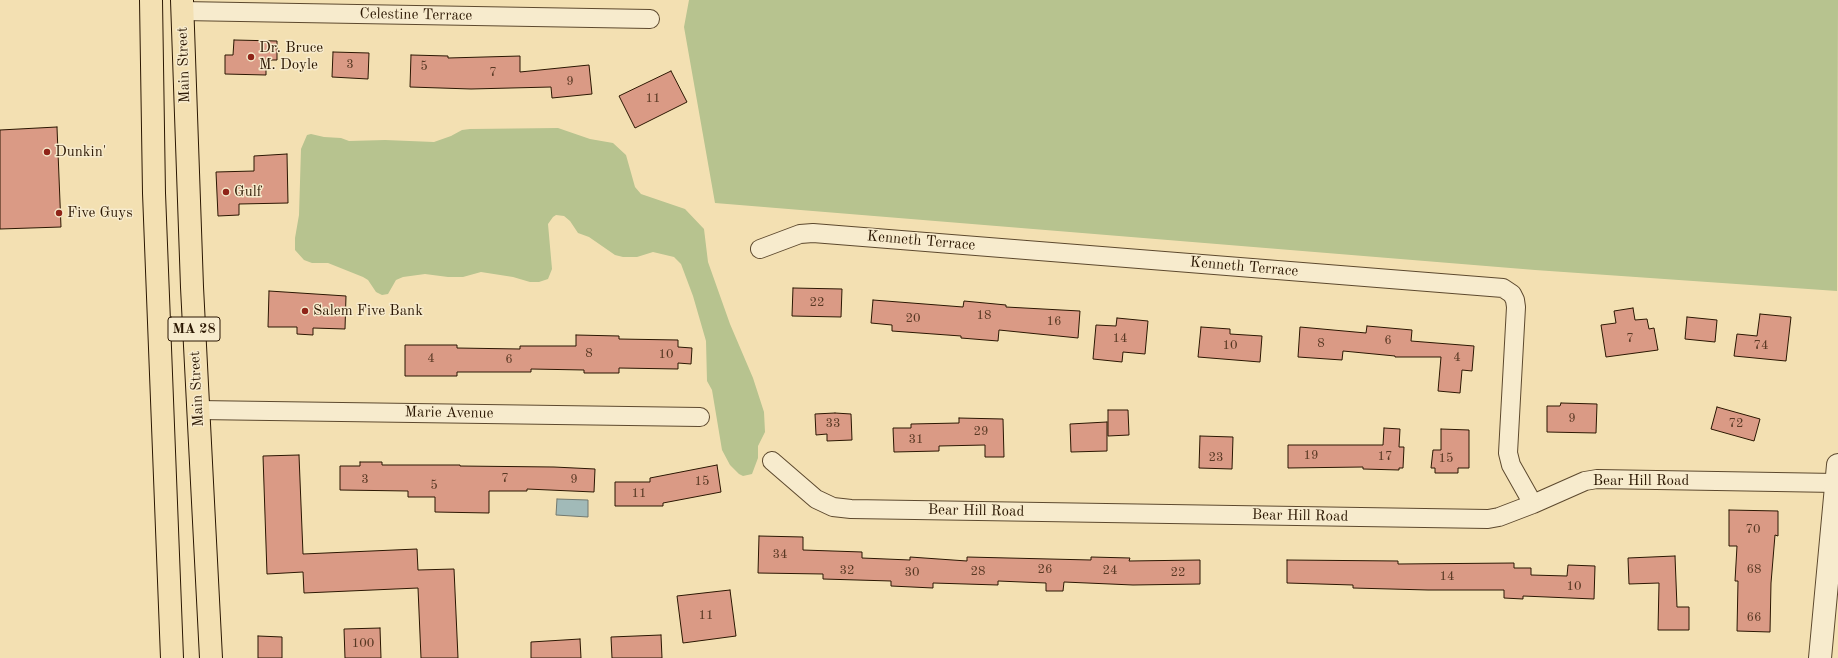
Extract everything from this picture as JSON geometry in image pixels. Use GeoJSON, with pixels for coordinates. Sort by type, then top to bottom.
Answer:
{"type":"FeatureCollection","features":[{"type":"Feature","properties":{"kind":"main road","name":"Main Street"},"geometry":{"type":"LineString","coordinates":[[151,0],[154,193],[172,658]]}},
{"type":"Feature","properties":{"kind":"main road","name":"Main Street"},"geometry":{"type":"LineString","coordinates":[[182,6],[198,410],[211,658]]}},
{"type":"Feature","properties":{"kind":"street","name":"Celestine Terrace"},"geometry":{"type":"LineString","coordinates":[[182,6],[650,19]]}},
{"type":"Feature","properties":{"kind":"street","name":"Kenneth Terrace"},"geometry":{"type":"LineString","coordinates":[[760,249],[800,234],[812,233],[1503,288],[1512,294],[1516,307],[1508,453],[1511,465],[1532,504]]}},
{"type":"Feature","properties":{"kind":"street","name":"Marie Avenue"},"geometry":{"type":"LineString","coordinates":[[198,410],[700,417]]}},
{"type":"Feature","properties":{"kind":"street","name":"Bear Hill Road"},"geometry":{"type":"LineString","coordinates":[[772,461],[816,499],[833,507],[850,509],[1488,519],[1504,515],[1585,481],[1597,479],[1837,474]]}},
{"type":"Feature","properties":{"kind":"street"},"geometry":{"type":"LineString","coordinates":[[1820,658],[1837,474]]}},
{"type":"Feature","properties":{"kind":"green space"},"geometry":{"type":"Polygon","coordinates":[[[689,0],[1838,0],[1837,291],[1535,270],[715,203],[684,27],[689,0]]]}},
{"type":"Feature","properties":{"kind":"green space"},"geometry":{"type":"Polygon","coordinates":[[[558,128],[590,139],[613,143],[626,155],[635,187],[641,194],[685,209],[704,229],[708,262],[730,324],[753,378],[764,412],[765,432],[758,446],[758,458],[752,474],[743,476],[739,474],[730,465],[722,450],[712,390],[707,381],[706,341],[693,296],[681,264],[674,257],[653,252],[637,257],[623,257],[615,255],[589,237],[578,233],[570,221],[564,216],[556,215],[548,224],[552,269],[548,279],[539,282],[530,282],[513,277],[481,272],[463,277],[425,274],[403,277],[396,280],[388,294],[382,295],[376,292],[368,280],[363,277],[328,263],[312,263],[304,260],[295,250],[295,238],[299,215],[301,149],[307,135],[311,134],[324,137],[341,138],[349,141],[385,140],[434,142],[462,130],[470,129],[558,128]]]}},
{"type":"Feature","properties":{"kind":"water"},"geometry":{"type":"Polygon","coordinates":[[[557,499],[588,500],[588,517],[556,515],[557,499]]]}},
{"type":"Feature","properties":{"kind":"building","name":"Dr. Bruce M. Doyle"},"geometry":{"type":"Polygon","coordinates":[[[234,40],[277,41],[277,60],[266,60],[266,75],[225,74],[225,55],[233,55],[234,40]]]}},
{"type":"Feature","properties":{"kind":"building"},"geometry":{"type":"Polygon","coordinates":[[[333,52],[369,53],[368,79],[332,77],[333,52]]]}},
{"type":"Feature","properties":{"kind":"building"},"geometry":{"type":"Polygon","coordinates":[[[411,55],[448,56],[448,58],[520,56],[520,72],[589,65],[592,94],[552,98],[551,87],[471,89],[410,87],[411,55]]]}},
{"type":"Feature","properties":{"kind":"building"},"geometry":{"type":"Polygon","coordinates":[[[671,71],[687,102],[635,128],[619,96],[671,71]]]}},
{"type":"Feature","properties":{"kind":"building"},"geometry":{"type":"Polygon","coordinates":[[[57,127],[61,227],[0,229],[0,130],[57,127]]]}},
{"type":"Feature","properties":{"kind":"building"},"geometry":{"type":"Polygon","coordinates":[[[287,154],[288,203],[239,204],[239,215],[218,216],[216,172],[254,171],[254,156],[287,154]]]}},
{"type":"Feature","properties":{"kind":"building"},"geometry":{"type":"Polygon","coordinates":[[[793,288],[842,289],[841,317],[792,316],[793,288]]]}},
{"type":"Feature","properties":{"kind":"building","name":"Salem Five Bank"},"geometry":{"type":"Polygon","coordinates":[[[269,291],[346,296],[345,329],[313,328],[313,335],[297,334],[297,327],[268,327],[269,291]]]}},
{"type":"Feature","properties":{"kind":"building"},"geometry":{"type":"Polygon","coordinates":[[[873,300],[963,307],[964,301],[1006,305],[1006,307],[1080,311],[1078,338],[999,330],[998,341],[961,338],[961,336],[892,331],[892,325],[871,323],[873,300]]]}},
{"type":"Feature","properties":{"kind":"building"},"geometry":{"type":"Polygon","coordinates":[[[1633,308],[1635,320],[1647,319],[1649,329],[1654,328],[1658,350],[1606,357],[1601,325],[1616,323],[1614,311],[1633,308]]]}},
{"type":"Feature","properties":{"kind":"building"},"geometry":{"type":"Polygon","coordinates":[[[1760,314],[1791,317],[1786,361],[1734,356],[1737,334],[1757,336],[1760,314]]]}},
{"type":"Feature","properties":{"kind":"building"},"geometry":{"type":"Polygon","coordinates":[[[1687,317],[1717,320],[1715,342],[1685,339],[1687,317]]]}},
{"type":"Feature","properties":{"kind":"building"},"geometry":{"type":"Polygon","coordinates":[[[1117,318],[1148,321],[1145,354],[1123,352],[1122,362],[1093,359],[1096,325],[1116,326],[1117,318]]]}},
{"type":"Feature","properties":{"kind":"building"},"geometry":{"type":"Polygon","coordinates":[[[1367,326],[1412,330],[1411,341],[1474,346],[1472,371],[1462,370],[1460,393],[1438,391],[1441,357],[1395,357],[1343,351],[1342,360],[1298,357],[1300,327],[1366,333],[1367,326]]]}},
{"type":"Feature","properties":{"kind":"building"},"geometry":{"type":"Polygon","coordinates":[[[1201,327],[1230,329],[1230,334],[1262,336],[1260,362],[1198,357],[1201,327]]]}},
{"type":"Feature","properties":{"kind":"building"},"geometry":{"type":"Polygon","coordinates":[[[576,335],[619,336],[619,339],[678,340],[678,347],[692,348],[691,364],[678,363],[678,369],[619,368],[619,373],[584,373],[584,370],[531,369],[531,372],[457,372],[457,376],[405,376],[405,345],[457,345],[457,348],[520,349],[520,346],[576,346],[576,335]]]}},
{"type":"Feature","properties":{"kind":"building"},"geometry":{"type":"Polygon","coordinates":[[[1561,403],[1597,404],[1596,433],[1547,432],[1547,406],[1560,406],[1561,403]]]}},
{"type":"Feature","properties":{"kind":"building"},"geometry":{"type":"Polygon","coordinates":[[[1717,407],[1760,419],[1754,441],[1711,429],[1717,407]]]}},
{"type":"Feature","properties":{"kind":"building"},"geometry":{"type":"Polygon","coordinates":[[[1108,410],[1128,410],[1129,435],[1108,436],[1108,410]]]}},
{"type":"Feature","properties":{"kind":"building"},"geometry":{"type":"Polygon","coordinates":[[[815,414],[851,414],[852,440],[827,441],[827,434],[816,435],[815,414]]]}},
{"type":"Feature","properties":{"kind":"building"},"geometry":{"type":"Polygon","coordinates":[[[959,418],[1003,419],[1004,457],[985,457],[985,445],[939,446],[939,451],[894,452],[893,428],[911,428],[911,424],[959,423],[959,418]]]}},
{"type":"Feature","properties":{"kind":"building"},"geometry":{"type":"Polygon","coordinates":[[[1107,422],[1107,451],[1071,452],[1070,424],[1107,422]]]}},
{"type":"Feature","properties":{"kind":"building"},"geometry":{"type":"Polygon","coordinates":[[[1384,428],[1400,429],[1399,447],[1404,447],[1403,468],[1399,468],[1399,470],[1363,469],[1363,467],[1288,468],[1288,445],[1383,445],[1384,428]]]}},
{"type":"Feature","properties":{"kind":"building"},"geometry":{"type":"Polygon","coordinates":[[[1441,429],[1469,430],[1469,468],[1458,468],[1458,473],[1435,473],[1435,468],[1431,468],[1433,450],[1441,450],[1441,429]]]}},
{"type":"Feature","properties":{"kind":"building"},"geometry":{"type":"Polygon","coordinates":[[[1200,436],[1233,437],[1232,469],[1199,468],[1200,436]]]}},
{"type":"Feature","properties":{"kind":"building"},"geometry":{"type":"Polygon","coordinates":[[[299,455],[303,554],[417,549],[418,570],[454,569],[458,658],[421,658],[418,588],[304,593],[303,572],[267,574],[263,456],[299,455]]]}},
{"type":"Feature","properties":{"kind":"building"},"geometry":{"type":"Polygon","coordinates":[[[360,462],[382,462],[382,465],[460,465],[595,469],[594,492],[527,489],[527,491],[489,491],[489,513],[435,512],[435,497],[408,497],[408,491],[340,490],[340,466],[360,466],[360,462]]]}},
{"type":"Feature","properties":{"kind":"building"},"geometry":{"type":"Polygon","coordinates":[[[717,465],[721,492],[663,503],[663,506],[615,506],[615,482],[650,482],[650,478],[717,465]]]}},
{"type":"Feature","properties":{"kind":"building"},"geometry":{"type":"Polygon","coordinates":[[[1729,510],[1778,511],[1778,536],[1775,535],[1771,583],[1770,632],[1737,631],[1738,581],[1735,581],[1737,546],[1729,546],[1729,510]]]}},
{"type":"Feature","properties":{"kind":"building"},"geometry":{"type":"Polygon","coordinates":[[[759,536],[803,537],[803,550],[862,552],[862,558],[910,560],[910,557],[967,561],[967,557],[1091,560],[1091,557],[1130,558],[1129,561],[1200,560],[1200,584],[1133,585],[1064,582],[1063,591],[1046,591],[1046,583],[998,581],[998,585],[933,583],[933,588],[891,586],[891,581],[823,579],[823,574],[758,573],[759,536]]]}},
{"type":"Feature","properties":{"kind":"building"},"geometry":{"type":"Polygon","coordinates":[[[1675,556],[1677,607],[1689,607],[1689,630],[1658,630],[1659,583],[1629,584],[1628,558],[1675,556]]]}},
{"type":"Feature","properties":{"kind":"building"},"geometry":{"type":"Polygon","coordinates":[[[1287,560],[1398,561],[1398,564],[1514,563],[1514,568],[1531,568],[1531,575],[1567,576],[1568,565],[1595,566],[1594,599],[1523,596],[1523,599],[1504,598],[1504,590],[1353,588],[1353,585],[1287,583],[1287,560]]]}},
{"type":"Feature","properties":{"kind":"building"},"geometry":{"type":"Polygon","coordinates":[[[730,590],[736,636],[683,643],[677,596],[730,590]]]}},
{"type":"Feature","properties":{"kind":"building"},"geometry":{"type":"Polygon","coordinates":[[[380,628],[381,658],[345,658],[344,629],[380,628]]]}},
{"type":"Feature","properties":{"kind":"building"},"geometry":{"type":"Polygon","coordinates":[[[661,635],[662,658],[612,658],[611,637],[661,635]]]}},
{"type":"Feature","properties":{"kind":"building"},"geometry":{"type":"Polygon","coordinates":[[[258,636],[282,637],[282,658],[258,658],[258,636]]]}},
{"type":"Feature","properties":{"kind":"building"},"geometry":{"type":"Polygon","coordinates":[[[580,639],[581,658],[531,658],[531,642],[580,639]]]}},
{"type":"Feature","properties":{"kind":"place","name":"Dr. Bruce M. Doyle"},"geometry":{"type":"Point","coordinates":[251,57]}},
{"type":"Feature","properties":{"kind":"place","name":"Dunkin'"},"geometry":{"type":"Point","coordinates":[47,152]}},
{"type":"Feature","properties":{"kind":"place","name":"Gulf"},"geometry":{"type":"Point","coordinates":[226,192]}},
{"type":"Feature","properties":{"kind":"place","name":"Five Guys"},"geometry":{"type":"Point","coordinates":[59,213]}},
{"type":"Feature","properties":{"kind":"place","name":"Salem Five Bank"},"geometry":{"type":"Point","coordinates":[305,311]}}]}
